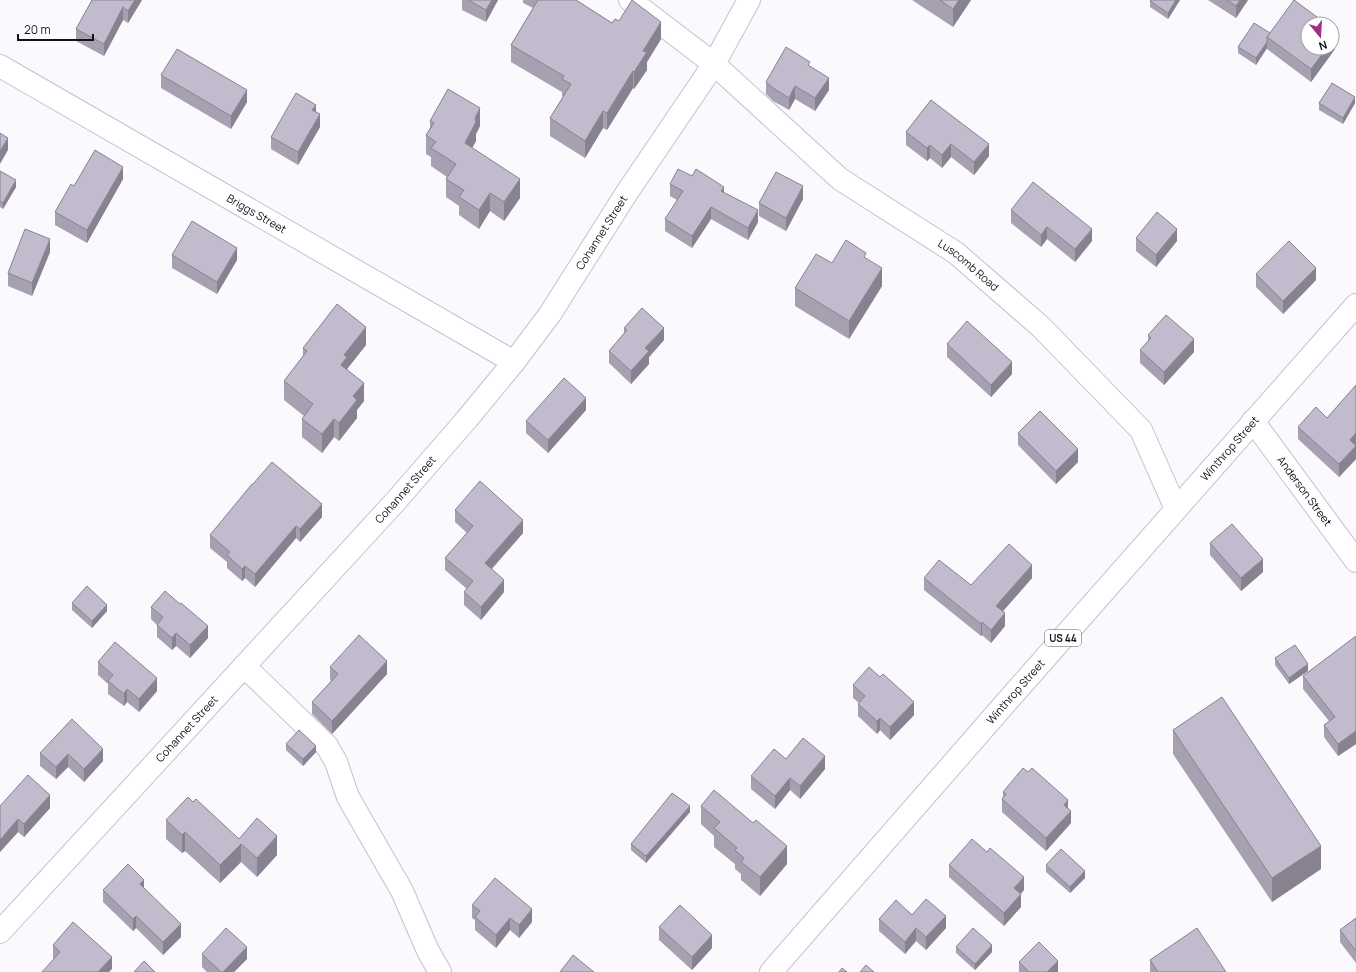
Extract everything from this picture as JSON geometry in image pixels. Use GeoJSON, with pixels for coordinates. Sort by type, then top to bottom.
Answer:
{"type":"FeatureCollection","features":[{"type":"Feature","properties":{"kind":"main road","name":"Luscomb Road"},"geometry":{"type":"LineString","coordinates":[[630,0],[714,64],[840,179],[956,253],[1042,327],[1141,430],[1176,510]]}},
{"type":"Feature","properties":{"kind":"main road","name":"Cohannet Street"},"geometry":{"type":"LineString","coordinates":[[0,932],[419,475],[514,362],[550,314],[626,194],[714,64],[749,0]]}},
{"type":"Feature","properties":{"kind":"main road","name":"Briggs Street"},"geometry":{"type":"LineString","coordinates":[[0,66],[514,362]]}},
{"type":"Feature","properties":{"kind":"main road","name":"Winthrop Street"},"geometry":{"type":"LineString","coordinates":[[771,972],[1356,305]]}},
{"type":"Feature","properties":{"kind":"main road","name":"Anderson Street"},"geometry":{"type":"LineString","coordinates":[[1253,421],[1356,561]]}},
{"type":"Feature","properties":{"kind":"main road"},"geometry":{"type":"LineString","coordinates":[[244,666],[327,746],[336,762],[348,796],[402,891],[428,951],[440,972]]}},
{"type":"Feature","properties":{"kind":"building"},"geometry":{"type":"Polygon","coordinates":[[[92,0],[135,0],[128,11],[123,7],[104,44],[76,29],[92,0]]]}},
{"type":"Feature","properties":{"kind":"building"},"geometry":{"type":"Polygon","coordinates":[[[468,0],[492,0],[486,10],[468,0]]]}},
{"type":"Feature","properties":{"kind":"building"},"geometry":{"type":"Polygon","coordinates":[[[538,0],[576,0],[612,23],[615,19],[619,21],[632,0],[661,22],[643,51],[647,52],[634,72],[633,71],[607,113],[603,111],[585,141],[550,118],[571,84],[562,79],[564,76],[511,45],[538,0]]]}},
{"type":"Feature","properties":{"kind":"building"},"geometry":{"type":"Polygon","coordinates":[[[940,0],[959,0],[953,9],[940,0]]]}},
{"type":"Feature","properties":{"kind":"building"},"geometry":{"type":"Polygon","coordinates":[[[1176,0],[1168,13],[1150,1],[1176,0]]]}},
{"type":"Feature","properties":{"kind":"building"},"geometry":{"type":"Polygon","coordinates":[[[1227,0],[1240,0],[1236,6],[1227,0]]]}},
{"type":"Feature","properties":{"kind":"building"},"geometry":{"type":"Polygon","coordinates":[[[1294,0],[1316,16],[1300,16],[1300,56],[1321,56],[1311,69],[1267,37],[1294,0]]]}},
{"type":"Feature","properties":{"kind":"building"},"geometry":{"type":"Polygon","coordinates":[[[1254,23],[1270,33],[1267,37],[1267,42],[1256,58],[1238,47],[1254,23]]]}},
{"type":"Feature","properties":{"kind":"building"},"geometry":{"type":"Polygon","coordinates":[[[786,47],[810,62],[808,65],[829,78],[815,98],[795,86],[789,98],[766,82],[786,47]]]}},
{"type":"Feature","properties":{"kind":"building"},"geometry":{"type":"Polygon","coordinates":[[[177,49],[247,90],[231,116],[161,75],[177,49]]]}},
{"type":"Feature","properties":{"kind":"building"},"geometry":{"type":"Polygon","coordinates":[[[1332,83],[1355,97],[1343,118],[1319,103],[1332,83]]]}},
{"type":"Feature","properties":{"kind":"building"},"geometry":{"type":"Polygon","coordinates":[[[448,89],[480,108],[475,118],[476,122],[465,143],[520,179],[504,202],[490,193],[479,210],[459,197],[464,190],[446,179],[456,164],[431,148],[436,142],[426,135],[434,123],[430,121],[448,89]]]}},
{"type":"Feature","properties":{"kind":"building"},"geometry":{"type":"Polygon","coordinates":[[[296,93],[316,105],[312,110],[320,114],[298,152],[271,137],[296,93]]]}},
{"type":"Feature","properties":{"kind":"building"},"geometry":{"type":"Polygon","coordinates":[[[931,100],[989,144],[974,162],[951,144],[942,155],[930,145],[927,148],[906,132],[931,100]]]}},
{"type":"Feature","properties":{"kind":"building"},"geometry":{"type":"Polygon","coordinates":[[[0,133],[8,138],[0,151],[0,133]]]}},
{"type":"Feature","properties":{"kind":"building"},"geometry":{"type":"Polygon","coordinates":[[[95,150],[123,167],[87,230],[55,212],[71,184],[74,186],[95,150]]]}},
{"type":"Feature","properties":{"kind":"building"},"geometry":{"type":"Polygon","coordinates":[[[678,169],[692,176],[696,169],[724,187],[721,191],[758,210],[748,228],[711,207],[692,236],[665,219],[683,191],[670,184],[678,169]]]}},
{"type":"Feature","properties":{"kind":"building"},"geometry":{"type":"Polygon","coordinates":[[[0,171],[16,180],[3,203],[0,201],[0,171]]]}},
{"type":"Feature","properties":{"kind":"building"},"geometry":{"type":"Polygon","coordinates":[[[776,172],[803,186],[786,218],[759,203],[776,172]]]}},
{"type":"Feature","properties":{"kind":"building"},"geometry":{"type":"Polygon","coordinates":[[[1033,182],[1092,229],[1075,249],[1047,227],[1041,235],[1011,210],[1033,182]]]}},
{"type":"Feature","properties":{"kind":"building"},"geometry":{"type":"Polygon","coordinates":[[[1157,212],[1177,229],[1156,255],[1136,238],[1157,212]]]}},
{"type":"Feature","properties":{"kind":"building"},"geometry":{"type":"Polygon","coordinates":[[[192,221],[237,248],[217,282],[172,255],[192,221]]]}},
{"type":"Feature","properties":{"kind":"building"},"geometry":{"type":"Polygon","coordinates":[[[25,229],[50,239],[32,283],[8,273],[25,229]]]}},
{"type":"Feature","properties":{"kind":"building"},"geometry":{"type":"Polygon","coordinates":[[[846,240],[866,253],[864,257],[882,268],[849,321],[795,288],[816,254],[832,263],[846,240]]]}},
{"type":"Feature","properties":{"kind":"building"},"geometry":{"type":"Polygon","coordinates":[[[1289,241],[1316,268],[1283,301],[1256,274],[1289,241]]]}},
{"type":"Feature","properties":{"kind":"building"},"geometry":{"type":"Polygon","coordinates":[[[337,304],[366,327],[344,355],[347,357],[341,365],[364,383],[353,396],[357,400],[339,423],[334,419],[322,434],[302,419],[313,404],[284,381],[307,351],[303,348],[337,304]]]}},
{"type":"Feature","properties":{"kind":"building"},"geometry":{"type":"Polygon","coordinates":[[[642,308],[664,328],[645,348],[649,351],[631,371],[609,351],[627,330],[624,328],[642,308]]]}},
{"type":"Feature","properties":{"kind":"building"},"geometry":{"type":"Polygon","coordinates":[[[1166,315],[1194,339],[1164,372],[1140,350],[1151,338],[1148,335],[1166,315]]]}},
{"type":"Feature","properties":{"kind":"building"},"geometry":{"type":"Polygon","coordinates":[[[967,321],[1012,362],[991,385],[947,344],[967,321]]]}},
{"type":"Feature","properties":{"kind":"building"},"geometry":{"type":"Polygon","coordinates":[[[564,378],[586,398],[548,440],[526,421],[564,378]]]}},
{"type":"Feature","properties":{"kind":"building"},"geometry":{"type":"Polygon","coordinates":[[[1356,385],[1356,433],[1350,440],[1356,446],[1339,464],[1298,427],[1316,407],[1327,418],[1356,385]]]}},
{"type":"Feature","properties":{"kind":"building"},"geometry":{"type":"Polygon","coordinates":[[[1040,411],[1078,449],[1056,471],[1018,433],[1040,411]]]}},
{"type":"Feature","properties":{"kind":"building"},"geometry":{"type":"Polygon","coordinates":[[[272,462],[322,504],[300,529],[296,526],[255,574],[245,566],[242,569],[227,555],[230,552],[210,535],[272,462]]]}},
{"type":"Feature","properties":{"kind":"building"},"geometry":{"type":"Polygon","coordinates":[[[480,481],[523,520],[485,563],[504,580],[481,607],[464,592],[473,581],[445,558],[473,526],[455,510],[480,481]]]}},
{"type":"Feature","properties":{"kind":"building"},"geometry":{"type":"Polygon","coordinates":[[[1232,524],[1263,559],[1241,578],[1210,543],[1232,524]]]}},
{"type":"Feature","properties":{"kind":"building"},"geometry":{"type":"Polygon","coordinates":[[[1009,544],[1032,565],[996,606],[1005,613],[991,630],[982,622],[981,624],[924,578],[939,560],[971,585],[1009,544]]]}},
{"type":"Feature","properties":{"kind":"building"},"geometry":{"type":"Polygon","coordinates":[[[87,586],[107,605],[92,621],[72,603],[87,586]]]}},
{"type":"Feature","properties":{"kind":"building"},"geometry":{"type":"Polygon","coordinates":[[[165,591],[208,626],[190,645],[176,633],[172,638],[157,625],[163,617],[151,607],[165,591]]]}},
{"type":"Feature","properties":{"kind":"building"},"geometry":{"type":"Polygon","coordinates":[[[359,635],[387,661],[332,721],[312,702],[338,674],[330,667],[359,635]]]}},
{"type":"Feature","properties":{"kind":"building"},"geometry":{"type":"Polygon","coordinates":[[[1356,636],[1356,731],[1338,744],[1324,725],[1335,717],[1303,676],[1356,636]]]}},
{"type":"Feature","properties":{"kind":"building"},"geometry":{"type":"Polygon","coordinates":[[[115,642],[157,678],[139,699],[127,689],[124,694],[108,681],[113,675],[98,662],[115,642]]]}},
{"type":"Feature","properties":{"kind":"building"},"geometry":{"type":"Polygon","coordinates":[[[1295,645],[1308,664],[1289,678],[1275,658],[1295,645]]]}},
{"type":"Feature","properties":{"kind":"building"},"geometry":{"type":"Polygon","coordinates":[[[869,667],[880,677],[883,674],[914,702],[890,727],[880,718],[877,721],[858,704],[865,696],[853,685],[869,667]]]}},
{"type":"Feature","properties":{"kind":"building"},"geometry":{"type":"Polygon","coordinates":[[[1222,697],[1321,846],[1272,878],[1173,730],[1222,697]]]}},
{"type":"Feature","properties":{"kind":"building"},"geometry":{"type":"Polygon","coordinates":[[[72,719],[103,749],[84,769],[68,754],[56,767],[40,753],[72,719]]]}},
{"type":"Feature","properties":{"kind":"building"},"geometry":{"type":"Polygon","coordinates":[[[299,730],[316,746],[303,759],[286,744],[299,730]]]}},
{"type":"Feature","properties":{"kind":"building"},"geometry":{"type":"Polygon","coordinates":[[[803,738],[825,756],[800,786],[790,778],[775,796],[751,776],[774,749],[786,759],[803,738]]]}},
{"type":"Feature","properties":{"kind":"building"},"geometry":{"type":"Polygon","coordinates":[[[1023,768],[1028,772],[1032,768],[1068,800],[1064,805],[1071,811],[1046,838],[1002,799],[1006,794],[1003,792],[1023,768]]]}},
{"type":"Feature","properties":{"kind":"building"},"geometry":{"type":"Polygon","coordinates":[[[28,775],[50,795],[24,824],[18,819],[0,840],[0,806],[28,775]]]}},
{"type":"Feature","properties":{"kind":"building"},"geometry":{"type":"Polygon","coordinates":[[[714,790],[753,823],[756,820],[787,846],[760,877],[741,862],[744,858],[735,850],[737,848],[714,828],[720,822],[701,806],[714,790]]]}},
{"type":"Feature","properties":{"kind":"building"},"geometry":{"type":"Polygon","coordinates":[[[672,793],[690,806],[646,856],[631,844],[672,793]]]}},
{"type":"Feature","properties":{"kind":"building"},"geometry":{"type":"Polygon","coordinates":[[[188,797],[193,802],[196,799],[239,839],[257,818],[277,836],[257,858],[241,844],[220,865],[185,832],[182,835],[166,820],[188,797]]]}},
{"type":"Feature","properties":{"kind":"building"},"geometry":{"type":"Polygon","coordinates":[[[972,839],[987,852],[990,848],[1024,877],[1014,888],[1021,894],[1004,913],[949,865],[972,839]]]}},
{"type":"Feature","properties":{"kind":"building"},"geometry":{"type":"Polygon","coordinates":[[[1061,849],[1085,871],[1070,887],[1046,865],[1061,849]]]}},
{"type":"Feature","properties":{"kind":"building"},"geometry":{"type":"Polygon","coordinates":[[[128,864],[144,880],[140,884],[181,924],[163,942],[136,916],[133,919],[103,890],[128,864]]]}},
{"type":"Feature","properties":{"kind":"building"},"geometry":{"type":"Polygon","coordinates":[[[495,878],[532,909],[519,925],[510,918],[496,935],[475,917],[480,911],[472,905],[495,878]]]}},
{"type":"Feature","properties":{"kind":"building"},"geometry":{"type":"Polygon","coordinates":[[[926,899],[946,916],[926,937],[916,928],[905,942],[879,919],[896,900],[912,915],[926,899]]]}},
{"type":"Feature","properties":{"kind":"building"},"geometry":{"type":"Polygon","coordinates":[[[680,905],[712,935],[692,957],[659,927],[680,905]]]}},
{"type":"Feature","properties":{"kind":"building"},"geometry":{"type":"Polygon","coordinates":[[[1356,918],[1356,951],[1340,930],[1356,918]]]}},
{"type":"Feature","properties":{"kind":"building"},"geometry":{"type":"Polygon","coordinates":[[[73,922],[112,957],[98,972],[42,972],[60,952],[53,945],[73,922]]]}},
{"type":"Feature","properties":{"kind":"building"},"geometry":{"type":"Polygon","coordinates":[[[226,928],[247,947],[223,972],[221,972],[202,954],[226,928]]]}},
{"type":"Feature","properties":{"kind":"building"},"geometry":{"type":"Polygon","coordinates":[[[973,928],[992,945],[975,964],[956,947],[973,928]]]}},
{"type":"Feature","properties":{"kind":"building"},"geometry":{"type":"Polygon","coordinates":[[[1197,928],[1226,972],[1158,972],[1150,960],[1197,928]]]}},
{"type":"Feature","properties":{"kind":"building"},"geometry":{"type":"Polygon","coordinates":[[[1039,942],[1058,961],[1047,972],[1029,972],[1019,962],[1039,942]]]}},
{"type":"Feature","properties":{"kind":"building"},"geometry":{"type":"Polygon","coordinates":[[[573,955],[594,972],[560,972],[573,955]]]}},
{"type":"Feature","properties":{"kind":"building"},"geometry":{"type":"Polygon","coordinates":[[[144,961],[155,972],[134,972],[144,961]]]}},
{"type":"Feature","properties":{"kind":"building"},"geometry":{"type":"Polygon","coordinates":[[[866,965],[874,972],[860,972],[866,965]]]}},
{"type":"Feature","properties":{"kind":"building"},"geometry":{"type":"Polygon","coordinates":[[[842,968],[847,972],[839,972],[842,968]]]}}]}
